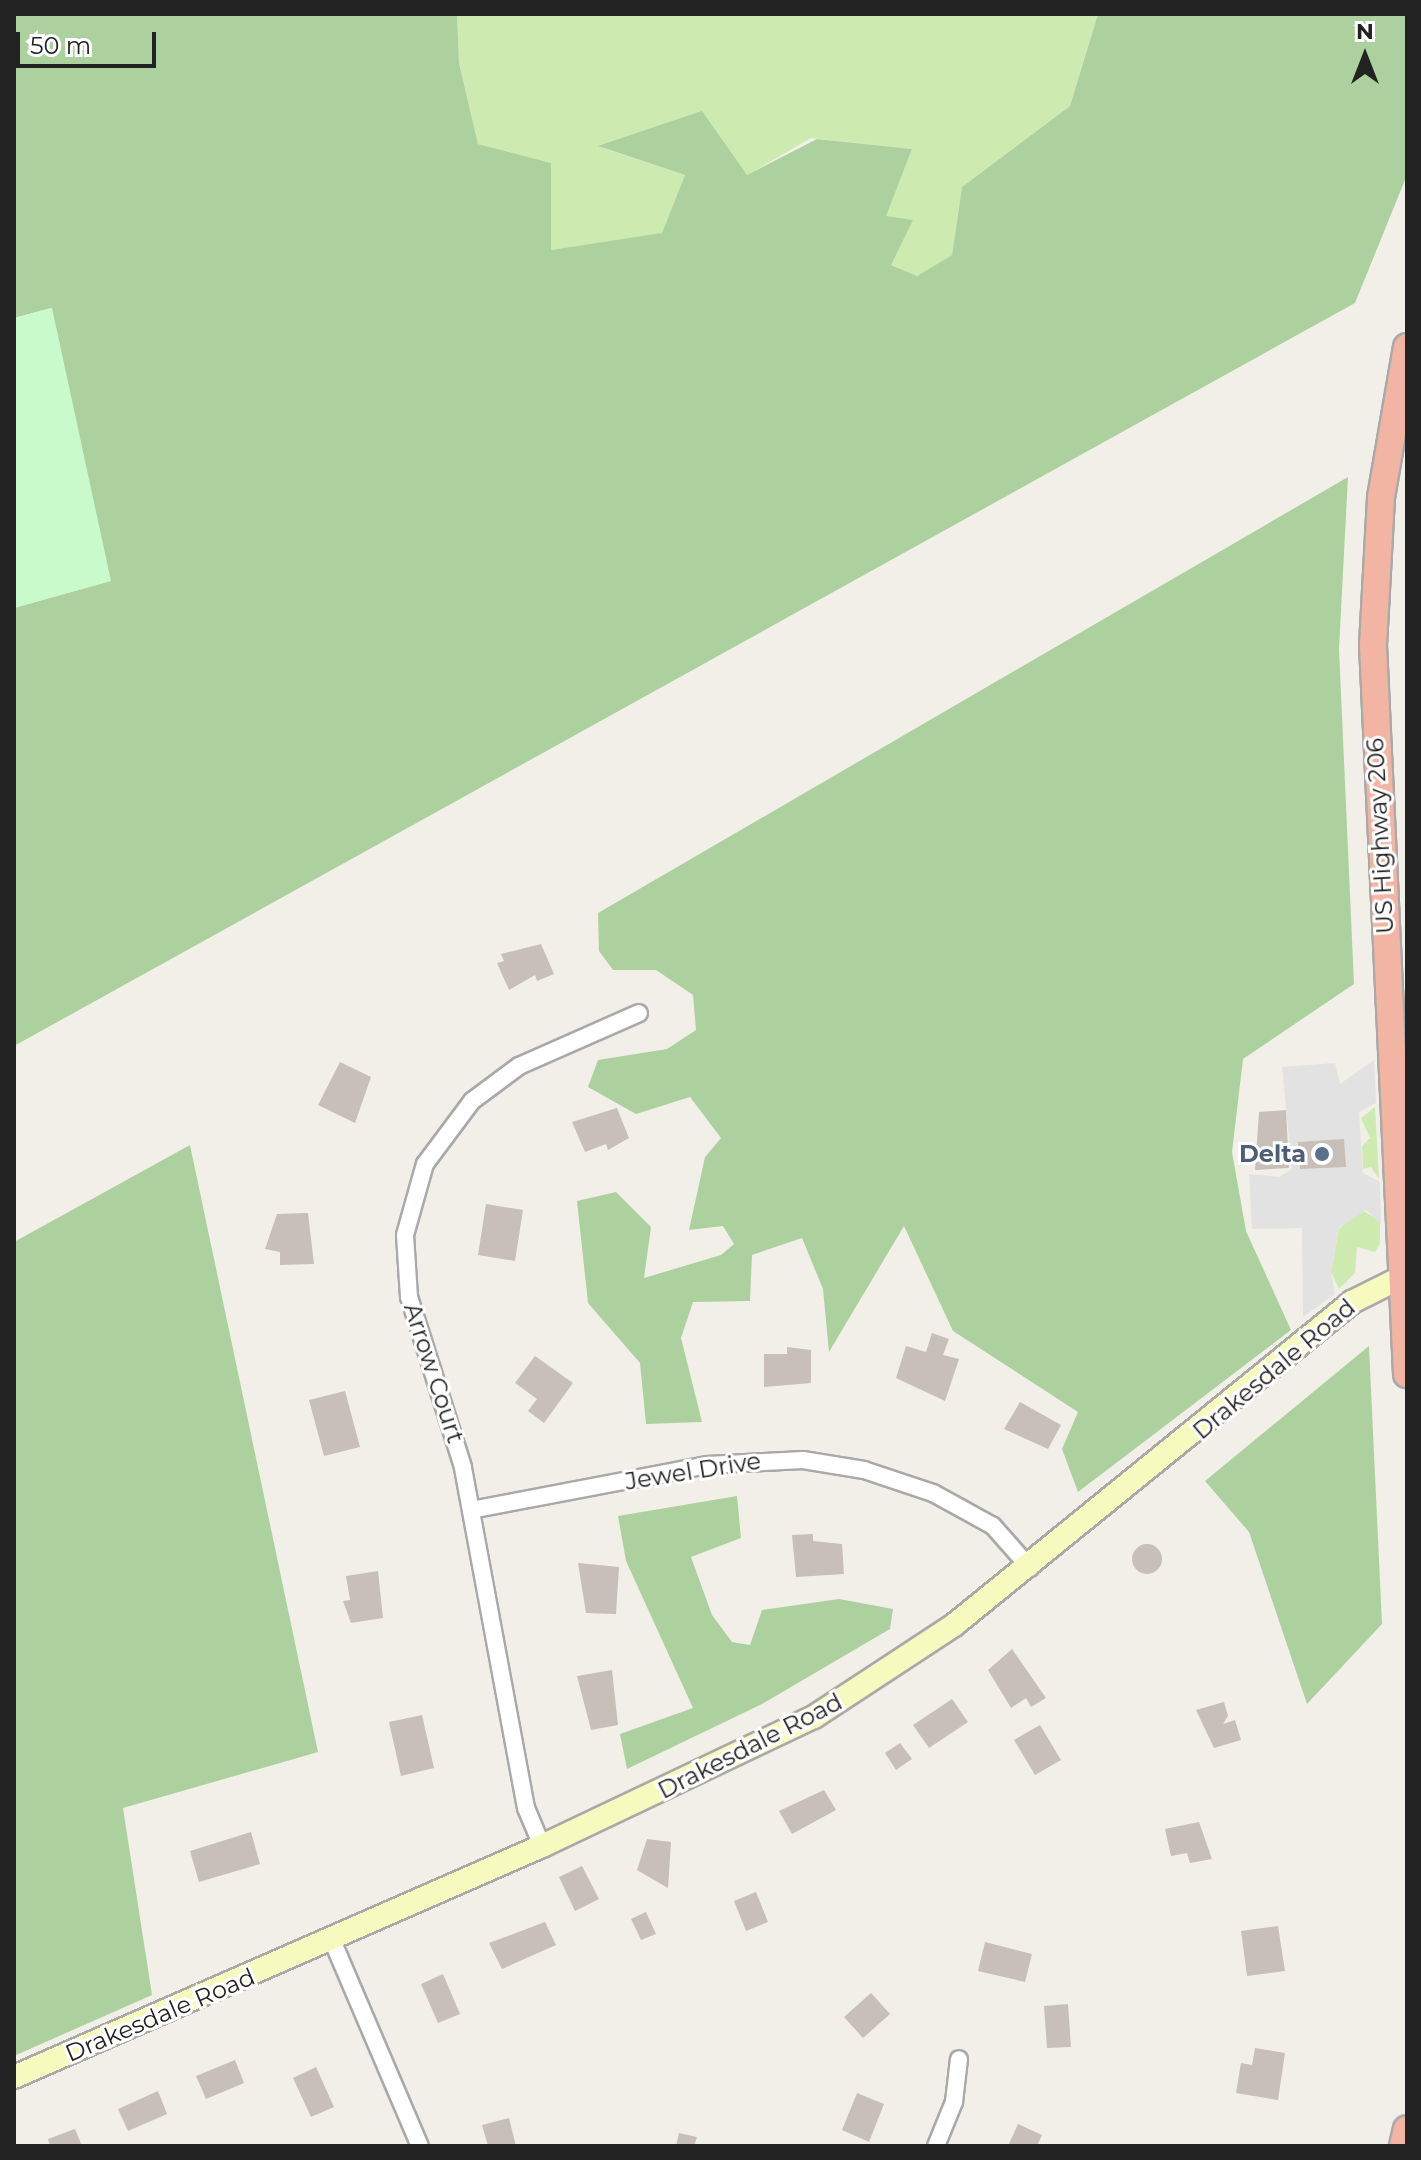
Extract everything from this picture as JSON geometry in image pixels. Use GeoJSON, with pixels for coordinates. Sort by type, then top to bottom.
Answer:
{"type":"FeatureCollection","features":[{"type":"Feature","properties":{"kind":"highway","name":"US Highway 206"},"geometry":{"type":"LineString","coordinates":[[1407,347],[1381,498],[1373,645],[1407,1374]]}},
{"type":"Feature","properties":{"kind":"highway"},"geometry":{"type":"LineString","coordinates":[[1403,2146],[1407,2129]]}},
{"type":"Feature","properties":{"kind":"main road","name":"Drakesdale Road"},"geometry":{"type":"LineString","coordinates":[[14,2077],[542,1846],[814,1717],[896,1666],[1030,1568],[1352,1302],[1402,1277]]}},
{"type":"Feature","properties":{"kind":"street","name":"Arrow Court"},"geometry":{"type":"LineString","coordinates":[[542,1846],[526,1808],[471,1510],[452,1427],[407,1288],[405,1235],[419,1179],[444,1132],[489,1086],[519,1066],[639,1013]]}},
{"type":"Feature","properties":{"kind":"street","name":"Jewel Drive"},"geometry":{"type":"LineString","coordinates":[[471,1510],[707,1465],[803,1460],[873,1472],[933,1493],[993,1526],[1030,1568]]}},
{"type":"Feature","properties":{"kind":"street"},"geometry":{"type":"LineString","coordinates":[[332,1940],[420,2146]]}},
{"type":"Feature","properties":{"kind":"street"},"geometry":{"type":"LineString","coordinates":[[936,2146],[954,2102],[959,2059]]}},
{"type":"Feature","properties":{"kind":"green space"},"geometry":{"type":"Polygon","coordinates":[[[14,14],[457,14],[459,63],[478,144],[551,163],[551,250],[662,233],[685,175],[598,146],[702,111],[747,175],[817,139],[912,149],[886,216],[913,220],[891,265],[917,276],[952,255],[962,187],[1070,106],[1098,14],[1407,14],[1407,175],[1355,303],[14,1046],[14,608],[110,581],[51,308],[14,318],[14,14]]]}},
{"type":"Feature","properties":{"kind":"green space"},"geometry":{"type":"Polygon","coordinates":[[[457,14],[1098,14],[1070,106],[962,187],[952,255],[917,276],[891,265],[885,216],[912,149],[811,138],[747,175],[600,147],[685,175],[662,234],[551,250],[551,163],[478,144],[459,63],[457,14]]]}},
{"type":"Feature","properties":{"kind":"green space"},"geometry":{"type":"Polygon","coordinates":[[[52,308],[111,581],[14,608],[14,318],[52,308]]]}},
{"type":"Feature","properties":{"kind":"green space"},"geometry":{"type":"Polygon","coordinates":[[[1348,477],[1339,649],[1354,984],[1243,1059],[1232,1152],[1246,1231],[1291,1330],[1078,1492],[1062,1449],[1078,1412],[953,1331],[904,1226],[829,1352],[823,1289],[802,1238],[752,1255],[750,1301],[693,1302],[681,1338],[702,1422],[646,1424],[640,1363],[588,1303],[577,1201],[616,1192],[651,1227],[644,1278],[721,1255],[734,1244],[723,1226],[689,1230],[705,1157],[721,1138],[690,1097],[636,1114],[588,1087],[598,1060],[667,1049],[696,1030],[693,995],[656,970],[613,970],[599,951],[598,913],[1348,477]]]}},
{"type":"Feature","properties":{"kind":"green space"},"geometry":{"type":"Polygon","coordinates":[[[1375,1107],[1379,1179],[1371,1167],[1363,1169],[1362,1146],[1370,1138],[1361,1118],[1375,1107]]]}},
{"type":"Feature","properties":{"kind":"green space"},"geometry":{"type":"Polygon","coordinates":[[[190,1145],[318,1752],[123,1808],[152,1995],[14,2056],[14,1242],[190,1145]]]}},
{"type":"Feature","properties":{"kind":"green space"},"geometry":{"type":"Polygon","coordinates":[[[1362,1210],[1380,1221],[1380,1243],[1375,1252],[1357,1247],[1355,1273],[1339,1289],[1331,1272],[1339,1229],[1362,1210]]]}},
{"type":"Feature","properties":{"kind":"green space"},"geometry":{"type":"Polygon","coordinates":[[[1369,1346],[1382,1624],[1307,1704],[1249,1532],[1205,1481],[1369,1346]]]}},
{"type":"Feature","properties":{"kind":"green space"},"geometry":{"type":"Polygon","coordinates":[[[737,1496],[741,1538],[691,1557],[712,1615],[732,1642],[750,1645],[762,1610],[839,1599],[893,1609],[890,1629],[762,1704],[627,1769],[620,1734],[693,1708],[626,1561],[618,1516],[737,1496]]]}},
{"type":"Feature","properties":{"kind":"shaded area"},"geometry":{"type":"Polygon","coordinates":[[[1374,1060],[1376,1103],[1359,1112],[1363,1173],[1380,1182],[1381,1224],[1366,1210],[1339,1228],[1331,1272],[1335,1294],[1303,1317],[1302,1228],[1252,1229],[1249,1174],[1279,1177],[1292,1169],[1282,1067],[1335,1063],[1340,1084],[1374,1060]]]}},
{"type":"Feature","properties":{"kind":"building"},"geometry":{"type":"Polygon","coordinates":[[[541,944],[554,974],[537,981],[535,975],[509,990],[497,963],[504,961],[501,954],[541,944]]]}},
{"type":"Feature","properties":{"kind":"building"},"geometry":{"type":"Polygon","coordinates":[[[340,1062],[371,1077],[355,1123],[318,1105],[340,1062]]]}},
{"type":"Feature","properties":{"kind":"building"},"geometry":{"type":"Polygon","coordinates":[[[617,1108],[629,1138],[608,1150],[606,1144],[585,1152],[572,1122],[617,1108]]]}},
{"type":"Feature","properties":{"kind":"building"},"geometry":{"type":"Polygon","coordinates":[[[1286,1110],[1289,1168],[1255,1170],[1259,1112],[1286,1110]]]}},
{"type":"Feature","properties":{"kind":"building","name":"Delta"},"geometry":{"type":"Polygon","coordinates":[[[1344,1139],[1346,1167],[1300,1169],[1298,1142],[1344,1139]]]}},
{"type":"Feature","properties":{"kind":"building"},"geometry":{"type":"Polygon","coordinates":[[[486,1204],[523,1210],[515,1261],[478,1255],[486,1204]]]}},
{"type":"Feature","properties":{"kind":"building"},"geometry":{"type":"Polygon","coordinates":[[[308,1213],[314,1264],[280,1265],[280,1252],[265,1249],[277,1214],[308,1213]]]}},
{"type":"Feature","properties":{"kind":"building"},"geometry":{"type":"Polygon","coordinates":[[[932,1333],[949,1339],[943,1355],[959,1359],[945,1401],[896,1378],[906,1346],[926,1352],[932,1333]]]}},
{"type":"Feature","properties":{"kind":"building"},"geometry":{"type":"Polygon","coordinates":[[[787,1347],[811,1350],[811,1383],[764,1387],[764,1354],[787,1354],[787,1347]]]}},
{"type":"Feature","properties":{"kind":"building"},"geometry":{"type":"Polygon","coordinates":[[[535,1356],[573,1383],[544,1423],[528,1411],[537,1399],[515,1383],[535,1356]]]}},
{"type":"Feature","properties":{"kind":"building"},"geometry":{"type":"Polygon","coordinates":[[[345,1391],[360,1447],[324,1456],[309,1400],[345,1391]]]}},
{"type":"Feature","properties":{"kind":"building"},"geometry":{"type":"Polygon","coordinates":[[[1020,1402],[1061,1425],[1048,1449],[1004,1429],[1020,1402]]]}},
{"type":"Feature","properties":{"kind":"building"},"geometry":{"type":"Polygon","coordinates":[[[813,1534],[813,1541],[842,1544],[844,1574],[796,1577],[792,1535],[813,1534]]]}},
{"type":"Feature","properties":{"kind":"building"},"geometry":{"type":"Polygon","coordinates":[[[1147,1544],[1158,1548],[1162,1559],[1158,1570],[1147,1574],[1136,1570],[1132,1559],[1136,1548],[1147,1544]]]}},
{"type":"Feature","properties":{"kind":"building"},"geometry":{"type":"Polygon","coordinates":[[[578,1563],[619,1567],[616,1614],[586,1613],[578,1563]]]}},
{"type":"Feature","properties":{"kind":"building"},"geometry":{"type":"Polygon","coordinates":[[[378,1571],[383,1618],[351,1623],[343,1601],[350,1600],[346,1576],[378,1571]]]}},
{"type":"Feature","properties":{"kind":"building"},"geometry":{"type":"Polygon","coordinates":[[[1012,1649],[1046,1698],[1031,1707],[1026,1698],[1011,1708],[988,1670],[1012,1649]]]}},
{"type":"Feature","properties":{"kind":"building"},"geometry":{"type":"Polygon","coordinates":[[[612,1670],[618,1725],[591,1730],[577,1676],[612,1670]]]}},
{"type":"Feature","properties":{"kind":"building"},"geometry":{"type":"Polygon","coordinates":[[[952,1699],[968,1722],[929,1748],[913,1725],[952,1699]]]}},
{"type":"Feature","properties":{"kind":"building"},"geometry":{"type":"Polygon","coordinates":[[[1224,1702],[1228,1716],[1223,1724],[1235,1720],[1241,1740],[1214,1748],[1196,1710],[1224,1702]]]}},
{"type":"Feature","properties":{"kind":"building"},"geometry":{"type":"Polygon","coordinates":[[[422,1715],[434,1768],[401,1776],[389,1722],[422,1715]]]}},
{"type":"Feature","properties":{"kind":"building"},"geometry":{"type":"Polygon","coordinates":[[[1040,1725],[1061,1760],[1035,1775],[1014,1740],[1040,1725]]]}},
{"type":"Feature","properties":{"kind":"building"},"geometry":{"type":"Polygon","coordinates":[[[900,1743],[912,1759],[896,1770],[885,1753],[900,1743]]]}},
{"type":"Feature","properties":{"kind":"building"},"geometry":{"type":"Polygon","coordinates":[[[824,1790],[836,1810],[792,1834],[779,1811],[824,1790]]]}},
{"type":"Feature","properties":{"kind":"building"},"geometry":{"type":"Polygon","coordinates":[[[1199,1822],[1212,1859],[1190,1863],[1187,1853],[1171,1856],[1165,1829],[1199,1822]]]}},
{"type":"Feature","properties":{"kind":"building"},"geometry":{"type":"Polygon","coordinates":[[[251,1832],[260,1864],[199,1882],[190,1851],[251,1832]]]}},
{"type":"Feature","properties":{"kind":"building"},"geometry":{"type":"Polygon","coordinates":[[[647,1839],[671,1842],[668,1888],[637,1870],[647,1839]]]}},
{"type":"Feature","properties":{"kind":"building"},"geometry":{"type":"Polygon","coordinates":[[[582,1866],[599,1899],[575,1911],[559,1877],[582,1866]]]}},
{"type":"Feature","properties":{"kind":"building"},"geometry":{"type":"Polygon","coordinates":[[[756,1892],[768,1922],[746,1931],[734,1901],[756,1892]]]}},
{"type":"Feature","properties":{"kind":"building"},"geometry":{"type":"Polygon","coordinates":[[[646,1912],[656,1934],[641,1940],[631,1919],[646,1912]]]}},
{"type":"Feature","properties":{"kind":"building"},"geometry":{"type":"Polygon","coordinates":[[[545,1922],[556,1945],[502,1969],[489,1943],[545,1922]]]}},
{"type":"Feature","properties":{"kind":"building"},"geometry":{"type":"Polygon","coordinates":[[[1278,1926],[1285,1971],[1247,1976],[1241,1931],[1278,1926]]]}},
{"type":"Feature","properties":{"kind":"building"},"geometry":{"type":"Polygon","coordinates":[[[985,1942],[1032,1954],[1025,1982],[978,1971],[985,1942]]]}},
{"type":"Feature","properties":{"kind":"building"},"geometry":{"type":"Polygon","coordinates":[[[443,1974],[460,2014],[438,2023],[421,1984],[443,1974]]]}},
{"type":"Feature","properties":{"kind":"building"},"geometry":{"type":"Polygon","coordinates":[[[871,1993],[890,2014],[863,2038],[844,2017],[871,1993]]]}},
{"type":"Feature","properties":{"kind":"building"},"geometry":{"type":"Polygon","coordinates":[[[1068,2004],[1071,2047],[1047,2048],[1044,2006],[1068,2004]]]}},
{"type":"Feature","properties":{"kind":"building"},"geometry":{"type":"Polygon","coordinates":[[[1255,2048],[1285,2053],[1278,2100],[1236,2093],[1241,2063],[1252,2065],[1255,2048]]]}},
{"type":"Feature","properties":{"kind":"building"},"geometry":{"type":"Polygon","coordinates":[[[235,2060],[244,2083],[206,2099],[196,2076],[235,2060]]]}},
{"type":"Feature","properties":{"kind":"building"},"geometry":{"type":"Polygon","coordinates":[[[316,2067],[334,2107],[311,2117],[293,2078],[316,2067]]]}},
{"type":"Feature","properties":{"kind":"building"},"geometry":{"type":"Polygon","coordinates":[[[158,2091],[167,2114],[128,2131],[118,2109],[158,2091]]]}},
{"type":"Feature","properties":{"kind":"building"},"geometry":{"type":"Polygon","coordinates":[[[857,2093],[884,2104],[869,2142],[842,2130],[857,2093]]]}},
{"type":"Feature","properties":{"kind":"building"},"geometry":{"type":"Polygon","coordinates":[[[509,2118],[516,2146],[488,2146],[482,2125],[509,2118]]]}},
{"type":"Feature","properties":{"kind":"building"},"geometry":{"type":"Polygon","coordinates":[[[1018,2124],[1042,2135],[1037,2146],[1008,2146],[1018,2124]]]}},
{"type":"Feature","properties":{"kind":"building"},"geometry":{"type":"Polygon","coordinates":[[[75,2129],[82,2146],[50,2146],[48,2139],[75,2129]]]}},
{"type":"Feature","properties":{"kind":"building"},"geometry":{"type":"Polygon","coordinates":[[[679,2133],[697,2137],[694,2146],[676,2146],[679,2133]]]}},
{"type":"Feature","properties":{"kind":"place","name":"Delta"},"geometry":{"type":"Point","coordinates":[1322,1154]}}]}
